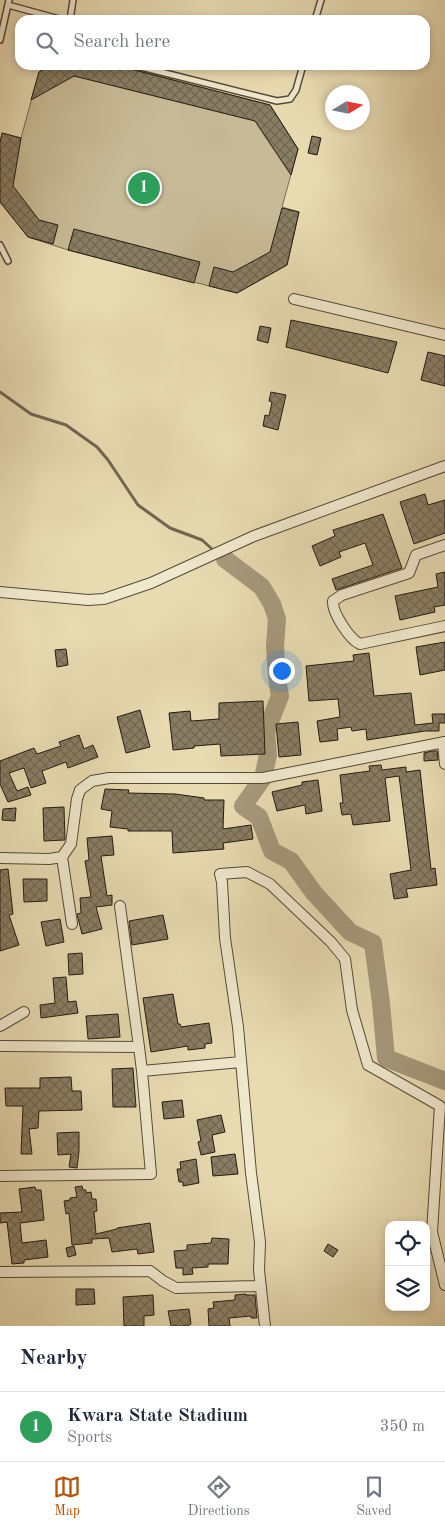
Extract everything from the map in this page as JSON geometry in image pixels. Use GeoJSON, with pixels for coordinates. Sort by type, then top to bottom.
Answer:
{"type":"FeatureCollection","features":[{"type":"Feature","properties":{"kind":"street"},"geometry":{"type":"LineString","coordinates":[[294,299],[445,335]]}},
{"type":"Feature","properties":{"kind":"street"},"geometry":{"type":"LineString","coordinates":[[0,592],[88,600],[104,599],[151,583],[254,536],[445,466]]}},
{"type":"Feature","properties":{"kind":"street"},"geometry":{"type":"LineString","coordinates":[[445,544],[416,555],[409,573],[342,595],[335,598],[332,604],[335,614],[342,624],[355,642],[360,644],[445,626]]}},
{"type":"Feature","properties":{"kind":"street"},"geometry":{"type":"LineString","coordinates":[[72,924],[62,857],[71,844],[80,790],[92,781],[109,778],[268,777],[444,742],[445,764]]}},
{"type":"Feature","properties":{"kind":"street"},"geometry":{"type":"LineString","coordinates":[[0,858],[62,857]]}},
{"type":"Feature","properties":{"kind":"street"},"geometry":{"type":"LineString","coordinates":[[265,1326],[259,1270],[260,1242],[251,1173],[241,1062],[225,938],[220,874],[247,872],[270,884],[331,942],[345,959],[352,1010],[368,1065],[440,1106],[432,1232],[445,1285]]}},
{"type":"Feature","properties":{"kind":"street"},"geometry":{"type":"LineString","coordinates":[[0,1176],[151,1174],[142,1071],[120,906]]}},
{"type":"Feature","properties":{"kind":"street"},"geometry":{"type":"LineString","coordinates":[[0,1026],[24,1012]]}},
{"type":"Feature","properties":{"kind":"street"},"geometry":{"type":"LineString","coordinates":[[0,1046],[139,1047]]}},
{"type":"Feature","properties":{"kind":"street"},"geometry":{"type":"LineString","coordinates":[[142,1071],[241,1062]]}},
{"type":"Feature","properties":{"kind":"street"},"geometry":{"type":"LineString","coordinates":[[0,1272],[150,1271],[163,1282],[176,1288],[261,1286]]}},
{"type":"Feature","properties":{"kind":"lane"},"geometry":{"type":"LineString","coordinates":[[71,15],[73,0]]}},
{"type":"Feature","properties":{"kind":"lane"},"geometry":{"type":"LineString","coordinates":[[317,15],[321,0]]}},
{"type":"Feature","properties":{"kind":"lane"},"geometry":{"type":"LineString","coordinates":[[0,40],[9,2],[48,15]]}},
{"type":"Feature","properties":{"kind":"lane"},"geometry":{"type":"LineString","coordinates":[[152,70],[277,101],[290,98],[296,90],[302,70]]}},
{"type":"Feature","properties":{"kind":"lane"},"geometry":{"type":"LineString","coordinates":[[0,245],[8,261]]}},
{"type":"Feature","properties":{"kind":"shaded area"},"geometry":{"type":"Polygon","coordinates":[[[42,70],[134,70],[270,105],[298,149],[282,207],[299,212],[287,265],[237,293],[68,250],[28,237],[0,202],[0,144],[2,133],[21,138],[39,72],[42,70]]]}},
{"type":"Feature","properties":{"kind":"building"},"geometry":{"type":"Polygon","coordinates":[[[42,70],[134,70],[270,105],[298,149],[291,175],[255,121],[74,76],[31,100],[39,72],[42,70]]]}},
{"type":"Feature","properties":{"kind":"building"},"geometry":{"type":"Polygon","coordinates":[[[2,133],[21,138],[13,186],[39,220],[58,225],[53,244],[28,237],[0,202],[0,143],[2,133]]]}},
{"type":"Feature","properties":{"kind":"building"},"geometry":{"type":"Polygon","coordinates":[[[312,136],[321,138],[317,155],[308,153],[312,136]]]}},
{"type":"Feature","properties":{"kind":"building"},"geometry":{"type":"Polygon","coordinates":[[[282,208],[299,212],[287,265],[237,293],[209,286],[214,267],[233,272],[270,252],[282,208]]]}},
{"type":"Feature","properties":{"kind":"building"},"geometry":{"type":"Polygon","coordinates":[[[74,229],[200,262],[194,283],[68,250],[74,229]]]}},
{"type":"Feature","properties":{"kind":"building"},"geometry":{"type":"Polygon","coordinates":[[[291,320],[397,342],[388,373],[286,347],[291,320]]]}},
{"type":"Feature","properties":{"kind":"building"},"geometry":{"type":"Polygon","coordinates":[[[260,326],[271,328],[268,343],[257,340],[260,326]]]}},
{"type":"Feature","properties":{"kind":"building"},"geometry":{"type":"Polygon","coordinates":[[[428,352],[445,356],[445,386],[421,380],[428,352]]]}},
{"type":"Feature","properties":{"kind":"building"},"geometry":{"type":"Polygon","coordinates":[[[271,392],[286,395],[278,430],[263,426],[265,415],[269,416],[272,402],[269,401],[271,392]]]}},
{"type":"Feature","properties":{"kind":"building"},"geometry":{"type":"Polygon","coordinates":[[[425,494],[428,505],[445,500],[445,533],[414,544],[400,502],[425,494]]]}},
{"type":"Feature","properties":{"kind":"building"},"geometry":{"type":"Polygon","coordinates":[[[383,514],[402,568],[336,590],[332,579],[373,565],[365,543],[339,552],[341,557],[320,566],[312,546],[335,536],[333,530],[383,514]]]}},
{"type":"Feature","properties":{"kind":"building"},"geometry":{"type":"Polygon","coordinates":[[[445,572],[445,605],[434,607],[435,612],[400,620],[395,596],[438,587],[436,574],[445,572]]]}},
{"type":"Feature","properties":{"kind":"building"},"geometry":{"type":"Polygon","coordinates":[[[445,642],[445,670],[420,675],[416,647],[445,642]]]}},
{"type":"Feature","properties":{"kind":"building"},"geometry":{"type":"Polygon","coordinates":[[[66,649],[68,665],[57,667],[55,650],[66,649]]]}},
{"type":"Feature","properties":{"kind":"building"},"geometry":{"type":"Polygon","coordinates":[[[369,653],[374,696],[411,693],[415,725],[433,723],[432,714],[445,714],[445,723],[439,723],[439,731],[425,731],[367,740],[366,729],[352,731],[351,727],[337,729],[338,740],[320,742],[317,721],[340,717],[338,699],[309,701],[306,666],[354,661],[353,655],[369,653]]]}},
{"type":"Feature","properties":{"kind":"building"},"geometry":{"type":"Polygon","coordinates":[[[263,701],[265,754],[221,756],[220,744],[173,750],[169,713],[190,711],[191,721],[219,719],[219,703],[263,701]]]}},
{"type":"Feature","properties":{"kind":"building"},"geometry":{"type":"Polygon","coordinates":[[[140,710],[150,747],[126,753],[117,717],[140,710]]]}},
{"type":"Feature","properties":{"kind":"building"},"geometry":{"type":"Polygon","coordinates":[[[298,722],[301,755],[279,757],[276,724],[298,722]]]}},
{"type":"Feature","properties":{"kind":"building"},"geometry":{"type":"Polygon","coordinates":[[[79,735],[84,749],[93,745],[98,757],[68,768],[66,762],[42,771],[46,783],[31,788],[24,768],[9,773],[17,791],[28,787],[31,795],[8,802],[0,784],[0,761],[34,748],[37,754],[61,746],[59,742],[79,735]]]}},
{"type":"Feature","properties":{"kind":"building"},"geometry":{"type":"Polygon","coordinates":[[[437,751],[438,760],[424,761],[424,753],[437,751]]]}},
{"type":"Feature","properties":{"kind":"building"},"geometry":{"type":"Polygon","coordinates":[[[381,765],[382,770],[406,767],[406,772],[420,770],[431,869],[435,868],[437,885],[406,889],[408,897],[394,899],[390,874],[411,870],[399,776],[385,778],[390,821],[353,825],[351,814],[342,815],[340,803],[343,803],[340,775],[370,771],[369,766],[381,765]]]}},
{"type":"Feature","properties":{"kind":"building"},"geometry":{"type":"Polygon","coordinates":[[[318,780],[322,811],[306,814],[305,805],[277,811],[272,792],[302,785],[302,782],[318,780]]]}},
{"type":"Feature","properties":{"kind":"building"},"geometry":{"type":"Polygon","coordinates":[[[105,789],[129,790],[128,793],[175,794],[204,798],[204,800],[224,800],[223,829],[251,825],[253,839],[223,843],[224,849],[173,853],[172,831],[128,831],[128,829],[110,827],[112,811],[101,809],[105,789]]]}},
{"type":"Feature","properties":{"kind":"building"},"geometry":{"type":"Polygon","coordinates":[[[64,807],[65,840],[44,841],[43,808],[64,807]]]}},
{"type":"Feature","properties":{"kind":"building"},"geometry":{"type":"Polygon","coordinates":[[[16,808],[15,821],[2,820],[3,809],[16,808]]]}},
{"type":"Feature","properties":{"kind":"building"},"geometry":{"type":"Polygon","coordinates":[[[112,836],[114,855],[101,856],[107,896],[112,895],[112,905],[96,907],[102,929],[82,934],[77,914],[81,913],[80,898],[91,897],[85,861],[89,860],[87,838],[112,836]]]}},
{"type":"Feature","properties":{"kind":"building"},"geometry":{"type":"Polygon","coordinates":[[[8,869],[13,914],[9,915],[19,945],[0,951],[0,870],[8,869]]]}},
{"type":"Feature","properties":{"kind":"building"},"geometry":{"type":"Polygon","coordinates":[[[23,879],[47,879],[47,901],[24,902],[23,879]]]}},
{"type":"Feature","properties":{"kind":"building"},"geometry":{"type":"Polygon","coordinates":[[[163,915],[168,939],[132,945],[129,921],[163,915]]]}},
{"type":"Feature","properties":{"kind":"building"},"geometry":{"type":"Polygon","coordinates":[[[60,919],[64,942],[46,946],[41,922],[60,919]]]}},
{"type":"Feature","properties":{"kind":"building"},"geometry":{"type":"Polygon","coordinates":[[[82,953],[83,974],[69,975],[68,954],[82,953]]]}},
{"type":"Feature","properties":{"kind":"building"},"geometry":{"type":"Polygon","coordinates":[[[66,977],[68,1002],[76,1001],[78,1013],[41,1018],[40,1005],[55,1003],[53,978],[66,977]]]}},
{"type":"Feature","properties":{"kind":"building"},"geometry":{"type":"Polygon","coordinates":[[[173,994],[178,1024],[181,1027],[209,1023],[212,1043],[205,1044],[205,1048],[188,1050],[188,1046],[151,1052],[143,998],[173,994]]]}},
{"type":"Feature","properties":{"kind":"building"},"geometry":{"type":"Polygon","coordinates":[[[118,1014],[120,1037],[88,1039],[86,1016],[118,1014]]]}},
{"type":"Feature","properties":{"kind":"building"},"geometry":{"type":"Polygon","coordinates":[[[133,1068],[136,1107],[113,1107],[112,1069],[133,1068]]]}},
{"type":"Feature","properties":{"kind":"building"},"geometry":{"type":"Polygon","coordinates":[[[71,1077],[72,1091],[81,1091],[82,1110],[39,1111],[38,1128],[29,1129],[32,1154],[21,1154],[23,1106],[6,1106],[5,1088],[40,1088],[40,1078],[71,1077]]]}},
{"type":"Feature","properties":{"kind":"building"},"geometry":{"type":"Polygon","coordinates":[[[182,1100],[184,1117],[164,1119],[162,1102],[182,1100]]]}},
{"type":"Feature","properties":{"kind":"building"},"geometry":{"type":"Polygon","coordinates":[[[221,1115],[225,1132],[212,1135],[215,1152],[201,1155],[198,1142],[201,1141],[197,1120],[221,1115]]]}},
{"type":"Feature","properties":{"kind":"building"},"geometry":{"type":"Polygon","coordinates":[[[79,1132],[77,1168],[69,1167],[71,1154],[58,1155],[57,1133],[79,1132]]]}},
{"type":"Feature","properties":{"kind":"building"},"geometry":{"type":"Polygon","coordinates":[[[235,1154],[238,1174],[213,1176],[211,1157],[235,1154]]]}},
{"type":"Feature","properties":{"kind":"building"},"geometry":{"type":"Polygon","coordinates":[[[196,1159],[199,1183],[183,1186],[183,1182],[179,1182],[177,1169],[181,1169],[180,1162],[196,1159]]]}},
{"type":"Feature","properties":{"kind":"building"},"geometry":{"type":"Polygon","coordinates":[[[82,1186],[86,1193],[91,1192],[92,1199],[96,1199],[97,1211],[94,1212],[96,1234],[117,1228],[150,1223],[154,1252],[138,1254],[137,1249],[112,1252],[109,1238],[92,1239],[92,1243],[72,1245],[69,1213],[66,1214],[64,1201],[77,1197],[75,1187],[82,1186]]]}},
{"type":"Feature","properties":{"kind":"building"},"geometry":{"type":"Polygon","coordinates":[[[35,1187],[36,1190],[41,1190],[44,1220],[20,1223],[22,1243],[46,1240],[48,1257],[24,1260],[24,1263],[12,1264],[7,1222],[0,1223],[0,1213],[22,1212],[19,1189],[35,1187]]]}},
{"type":"Feature","properties":{"kind":"building"},"geometry":{"type":"Polygon","coordinates":[[[212,1238],[229,1239],[228,1264],[208,1264],[208,1267],[192,1268],[193,1274],[183,1275],[183,1268],[176,1268],[174,1251],[187,1250],[187,1245],[211,1243],[212,1238]]]}},
{"type":"Feature","properties":{"kind":"building"},"geometry":{"type":"Polygon","coordinates":[[[328,1244],[338,1250],[333,1257],[324,1251],[328,1244]]]}},
{"type":"Feature","properties":{"kind":"building"},"geometry":{"type":"Polygon","coordinates":[[[74,1246],[76,1255],[68,1257],[66,1248],[74,1246]]]}},
{"type":"Feature","properties":{"kind":"building"},"geometry":{"type":"Polygon","coordinates":[[[76,1289],[94,1289],[95,1304],[76,1305],[76,1289]]]}},
{"type":"Feature","properties":{"kind":"building"},"geometry":{"type":"Polygon","coordinates":[[[153,1295],[154,1315],[144,1316],[144,1326],[124,1326],[123,1297],[153,1295]]]}},
{"type":"Feature","properties":{"kind":"building"},"geometry":{"type":"Polygon","coordinates":[[[235,1295],[255,1295],[257,1318],[251,1318],[251,1316],[229,1318],[230,1326],[209,1326],[208,1309],[214,1308],[213,1302],[235,1300],[235,1295]]]}},
{"type":"Feature","properties":{"kind":"building"},"geometry":{"type":"Polygon","coordinates":[[[189,1309],[191,1324],[187,1326],[171,1326],[168,1311],[189,1309]]]}},
{"type":"Feature","properties":{"kind":"waterway"},"geometry":{"type":"LineString","coordinates":[[0,392],[31,414],[66,425],[97,447],[138,505],[170,528],[202,540],[211,548]]}},
{"type":"Feature","properties":{"kind":"waterway"},"geometry":{"type":"LineString","coordinates":[[225,559],[262,587],[272,604],[277,619],[275,646],[280,696],[266,732],[268,755],[263,778],[243,806],[259,817],[272,851],[291,861],[314,893],[350,932],[373,943],[386,1058],[445,1081]]}},
{"type":"Feature","properties":{"kind":"place","name":"Kwara State Stadium"},"geometry":{"type":"Point","coordinates":[144,188]}}]}
